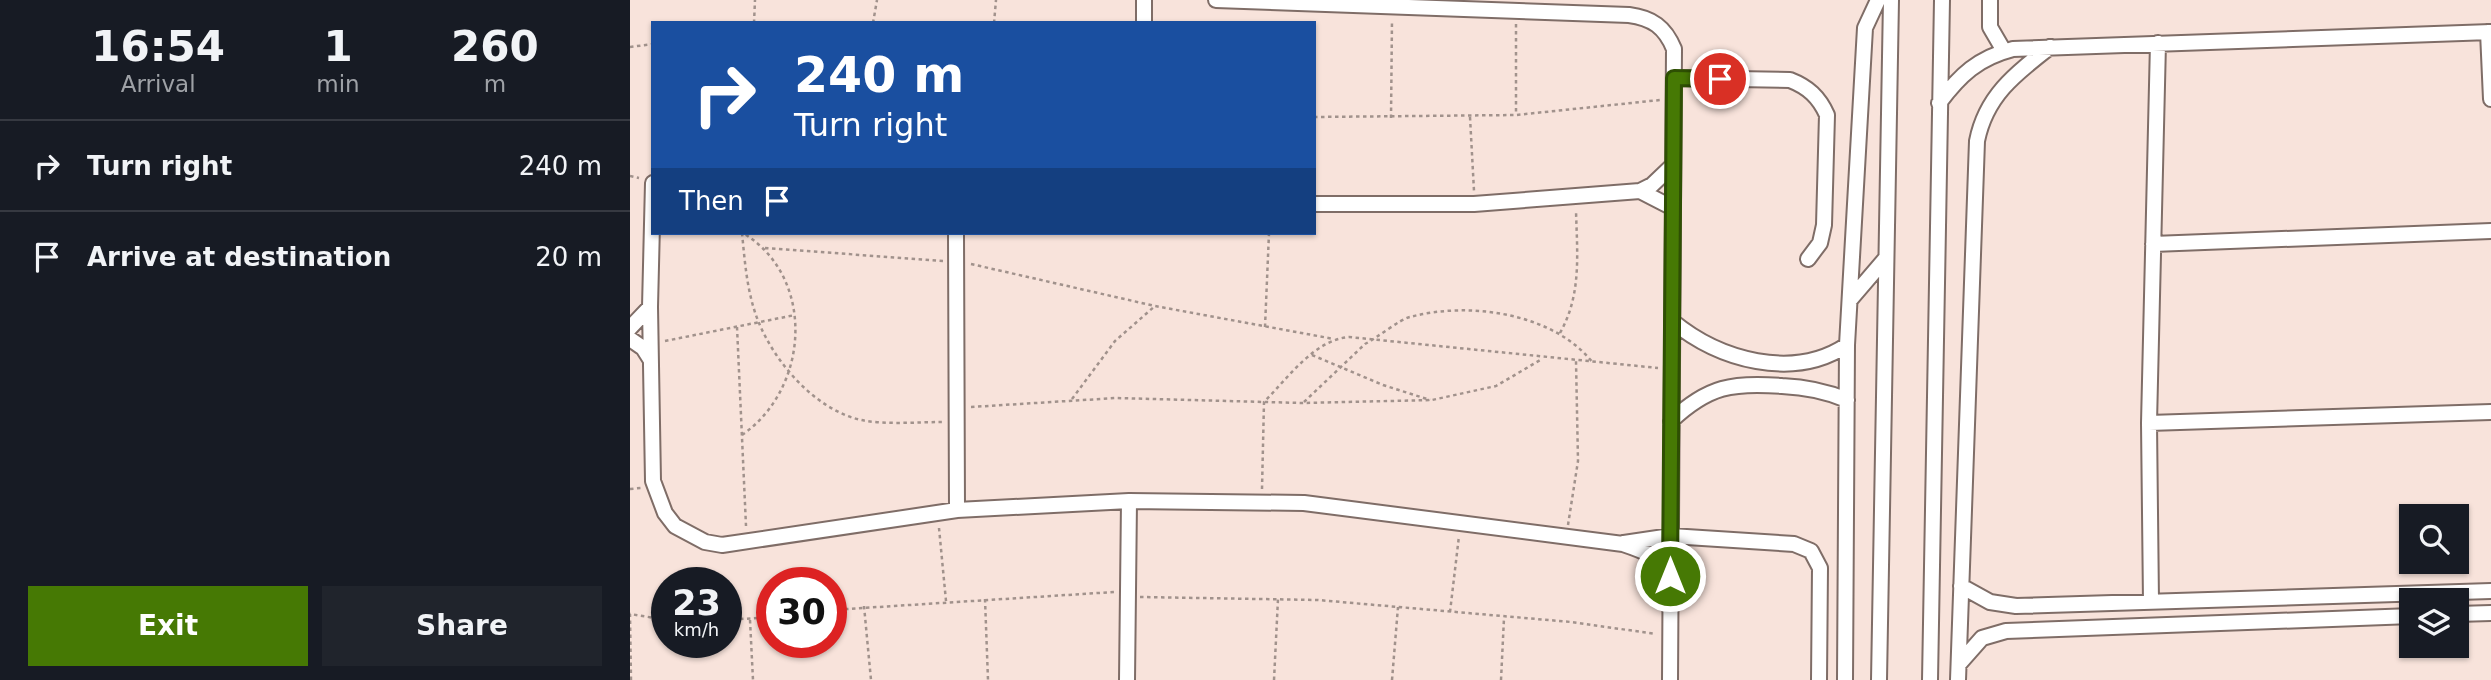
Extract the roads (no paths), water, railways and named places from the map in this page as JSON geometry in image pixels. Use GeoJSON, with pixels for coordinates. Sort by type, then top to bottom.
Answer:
{"type":"FeatureCollection","features":[{"type":"Feature","properties":{"kind":"street"},"geometry":{"type":"LineString","coordinates":[[1144,0],[1144,21]]}},
{"type":"Feature","properties":{"kind":"street"},"geometry":{"type":"LineString","coordinates":[[1216,0],[1629,15],[1653,21],[1662,28],[1674,49],[1670,680]]}},
{"type":"Feature","properties":{"kind":"street"},"geometry":{"type":"LineString","coordinates":[[1845,680],[1847,345],[1865,28],[1878,0]]}},
{"type":"Feature","properties":{"kind":"street"},"geometry":{"type":"LineString","coordinates":[[1880,680],[1891,0]]}},
{"type":"Feature","properties":{"kind":"street"},"geometry":{"type":"LineString","coordinates":[[1930,680],[1942,0]]}},
{"type":"Feature","properties":{"kind":"street"},"geometry":{"type":"LineString","coordinates":[[1990,0],[1990,27],[2004,51]]}},
{"type":"Feature","properties":{"kind":"street"},"geometry":{"type":"LineString","coordinates":[[1939,103],[1971,66],[2004,51],[2050,47],[2489,32],[2491,99]]}},
{"type":"Feature","properties":{"kind":"street"},"geometry":{"type":"LineString","coordinates":[[2151,602],[2149,423],[2158,43]]}},
{"type":"Feature","properties":{"kind":"street"},"geometry":{"type":"LineString","coordinates":[[1958,673],[1977,141],[1983,117],[1996,95],[2014,75],[2050,47]]}},
{"type":"Feature","properties":{"kind":"street"},"geometry":{"type":"LineString","coordinates":[[1674,78],[1790,80],[1805,87],[1818,99],[1827,115],[1824,225],[1820,243],[1808,259]]}},
{"type":"Feature","properties":{"kind":"street"},"geometry":{"type":"LineString","coordinates":[[1316,204],[1474,204],[1640,191],[1652,185],[1673,165]]}},
{"type":"Feature","properties":{"kind":"street"},"geometry":{"type":"LineString","coordinates":[[1640,191],[1673,208]]}},
{"type":"Feature","properties":{"kind":"street"},"geometry":{"type":"LineString","coordinates":[[2153,244],[2491,231]]}},
{"type":"Feature","properties":{"kind":"street"},"geometry":{"type":"LineString","coordinates":[[652,235],[650,359],[653,481],[665,513],[689,536],[705,542],[722,545],[747,542],[957,510],[1129,501],[1262,502],[1349,507],[1623,544],[1650,553],[1663,562],[1670,576]]}},
{"type":"Feature","properties":{"kind":"street"},"geometry":{"type":"LineString","coordinates":[[956,235],[957,510]]}},
{"type":"Feature","properties":{"kind":"street"},"geometry":{"type":"LineString","coordinates":[[1850,300],[1886,258]]}},
{"type":"Feature","properties":{"kind":"street"},"geometry":{"type":"LineString","coordinates":[[630,328],[650,307]]}},
{"type":"Feature","properties":{"kind":"street"},"geometry":{"type":"LineString","coordinates":[[1672,321],[1690,336],[1737,357],[1766,362],[1811,362],[1847,345]]}},
{"type":"Feature","properties":{"kind":"street"},"geometry":{"type":"LineString","coordinates":[[630,339],[643,348],[650,359]]}},
{"type":"Feature","properties":{"kind":"street"},"geometry":{"type":"LineString","coordinates":[[1736,384],[1737,357]]}},
{"type":"Feature","properties":{"kind":"street"},"geometry":{"type":"LineString","coordinates":[[1809,388],[1811,362]]}},
{"type":"Feature","properties":{"kind":"street"},"geometry":{"type":"LineString","coordinates":[[1671,421],[1689,404],[1711,392],[1736,384],[1809,388],[1847,401]]}},
{"type":"Feature","properties":{"kind":"street"},"geometry":{"type":"LineString","coordinates":[[2149,423],[2491,412]]}},
{"type":"Feature","properties":{"kind":"street"},"geometry":{"type":"LineString","coordinates":[[1127,680],[1129,501]]}},
{"type":"Feature","properties":{"kind":"street"},"geometry":{"type":"LineString","coordinates":[[1623,544],[1671,536],[1794,544],[1811,551],[1820,568],[1819,680]]}},
{"type":"Feature","properties":{"kind":"street"},"geometry":{"type":"LineString","coordinates":[[1961,586],[1980,598],[2003,605],[2491,591]]}},
{"type":"Feature","properties":{"kind":"street"},"geometry":{"type":"LineString","coordinates":[[2469,615],[2488,616]]}},
{"type":"Feature","properties":{"kind":"street"},"geometry":{"type":"LineString","coordinates":[[1958,673],[1965,654],[1982,638],[2006,631],[2399,616]]}}]}
